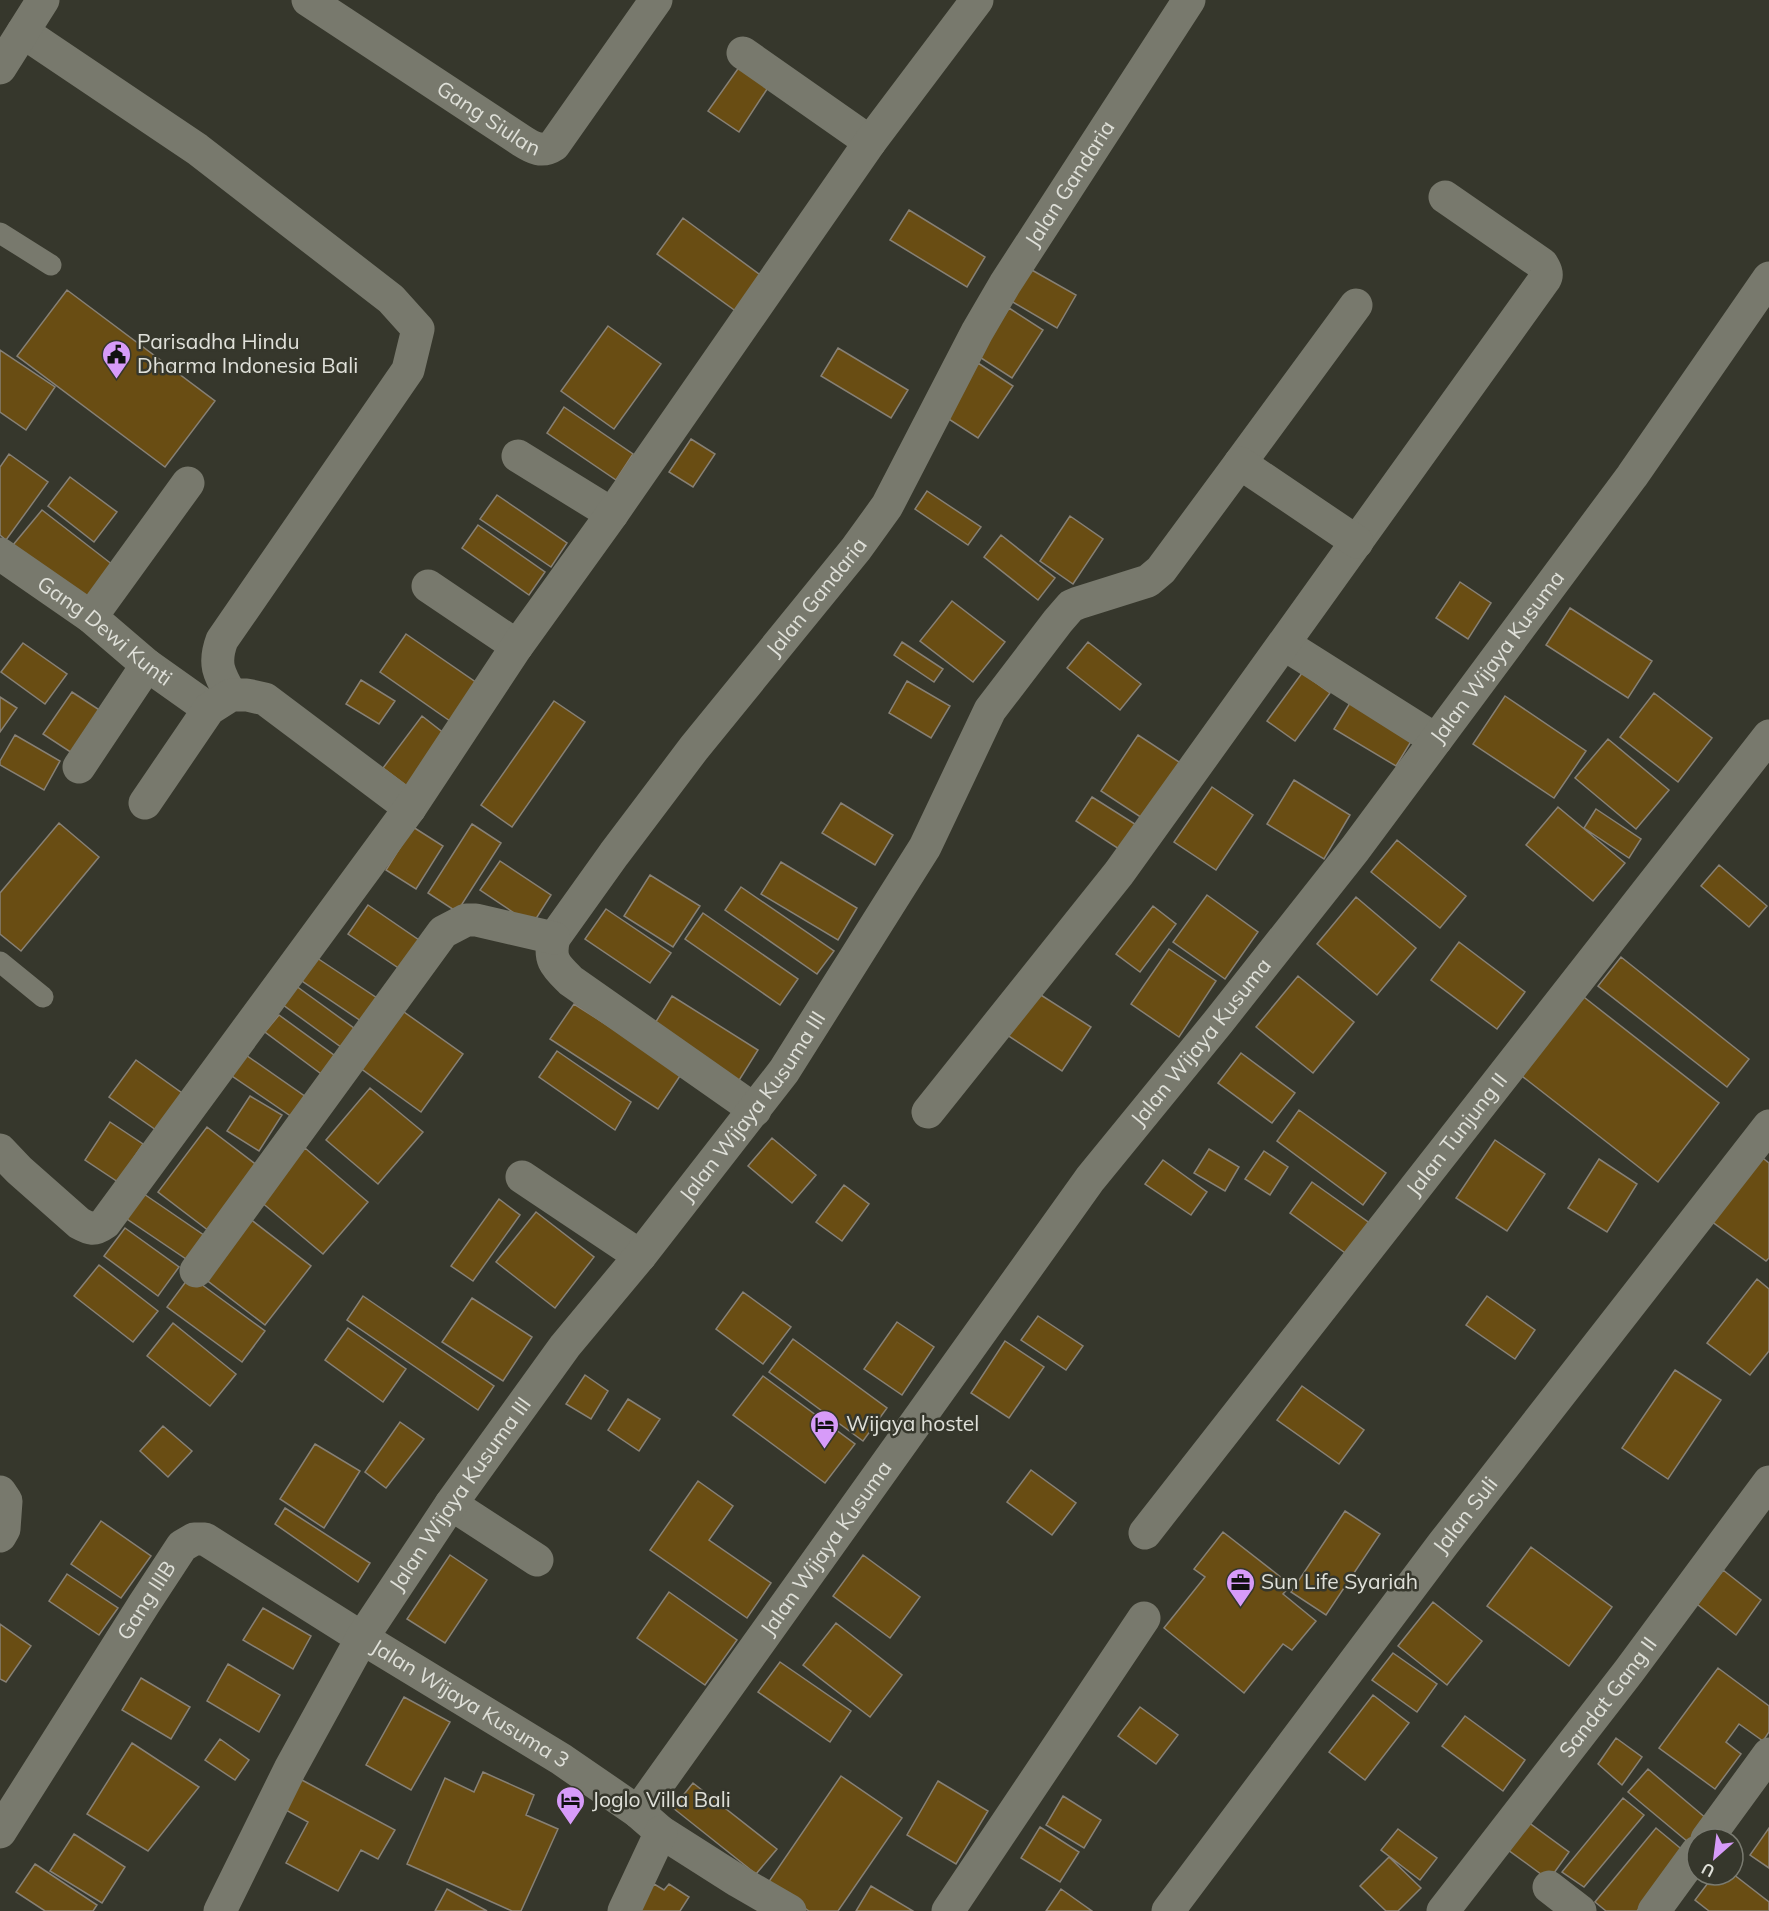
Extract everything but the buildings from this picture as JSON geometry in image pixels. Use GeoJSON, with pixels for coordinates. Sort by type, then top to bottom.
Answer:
{"type":"FeatureCollection","features":[{"type":"Feature","properties":{"kind":"street"},"geometry":{"type":"LineString","coordinates":[[0,68],[43,0]]}},
{"type":"Feature","properties":{"kind":"street","name":"Gang Siulan"},"geometry":{"type":"LineString","coordinates":[[308,0],[522,141],[540,150],[554,145],[656,0]]}},
{"type":"Feature","properties":{"kind":"street","name":"Jalan Gandaria"},"geometry":{"type":"LineString","coordinates":[[554,938],[694,748],[856,549],[887,506],[977,332],[1005,284],[1189,0]]}},
{"type":"Feature","properties":{"kind":"street"},"geometry":{"type":"LineString","coordinates":[[0,1150],[79,1223],[90,1229],[97,1229],[105,1222],[410,808],[517,646],[970,3]]}},
{"type":"Feature","properties":{"kind":"street"},"geometry":{"type":"LineString","coordinates":[[24,32],[196,149],[391,299],[418,329],[408,370],[222,640],[216,664],[222,679],[220,702],[145,803]]}},
{"type":"Feature","properties":{"kind":"street"},"geometry":{"type":"LineString","coordinates":[[743,53],[870,142]]}},
{"type":"Feature","properties":{"kind":"street"},"geometry":{"type":"LineString","coordinates":[[928,1112],[1119,873],[1547,276],[1542,264],[1445,197]]}},
{"type":"Feature","properties":{"kind":"street","name":"Jalan Wijaya Kusuma"},"geometry":{"type":"LineString","coordinates":[[624,1911],[650,1822],[1090,1179],[1355,849],[1632,476],[1769,278]]}},
{"type":"Feature","properties":{"kind":"street","name":"Jalan Wijaya Kusuma III"},"geometry":{"type":"LineString","coordinates":[[220,1911],[290,1769],[362,1638],[451,1504],[565,1346],[640,1256],[784,1071],[925,847],[997,698],[1071,606],[1149,581],[1161,570],[1356,305]]}},
{"type":"Feature","properties":{"kind":"street"},"geometry":{"type":"LineString","coordinates":[[518,456],[612,514]]}},
{"type":"Feature","properties":{"kind":"street"},"geometry":{"type":"LineString","coordinates":[[1240,463],[1357,542]]}},
{"type":"Feature","properties":{"kind":"street"},"geometry":{"type":"LineString","coordinates":[[91,617],[188,483]]}},
{"type":"Feature","properties":{"kind":"street","name":"Gang Dewi Kunti"},"geometry":{"type":"LineString","coordinates":[[0,554],[91,617],[147,665],[220,702]]}},
{"type":"Feature","properties":{"kind":"street"},"geometry":{"type":"LineString","coordinates":[[428,586],[517,646]]}},
{"type":"Feature","properties":{"kind":"street"},"geometry":{"type":"LineString","coordinates":[[1284,644],[1436,740]]}},
{"type":"Feature","properties":{"kind":"street"},"geometry":{"type":"LineString","coordinates":[[79,767],[147,665]]}},
{"type":"Feature","properties":{"kind":"street"},"geometry":{"type":"LineString","coordinates":[[220,702],[247,694],[265,699],[410,808]]}},
{"type":"Feature","properties":{"kind":"street","name":"Jalan Tunjung II"},"geometry":{"type":"LineString","coordinates":[[1145,1533],[1769,736]]}},
{"type":"Feature","properties":{"kind":"street"},"geometry":{"type":"LineString","coordinates":[[196,1271],[443,932],[460,922],[476,920],[554,938],[550,951],[556,967],[571,981],[755,1110]]}},
{"type":"Feature","properties":{"kind":"street","name":"Jalan Suli"},"geometry":{"type":"LineString","coordinates":[[1168,1911],[1443,1544],[1769,1126]]}},
{"type":"Feature","properties":{"kind":"street"},"geometry":{"type":"LineString","coordinates":[[522,1177],[640,1256]]}},
{"type":"Feature","properties":{"kind":"street","name":"Sandat Gang II"},"geometry":{"type":"LineString","coordinates":[[1443,1911],[1629,1671],[1769,1482]]}},
{"type":"Feature","properties":{"kind":"street"},"geometry":{"type":"LineString","coordinates":[[0,1492],[6,1502],[4,1529],[0,1536]]}},
{"type":"Feature","properties":{"kind":"street"},"geometry":{"type":"LineString","coordinates":[[451,1504],[537,1560]]}},
{"type":"Feature","properties":{"kind":"street","name":"Gang IIIB"},"geometry":{"type":"LineString","coordinates":[[0,1832],[182,1546],[194,1539],[205,1539],[362,1638]]}},
{"type":"Feature","properties":{"kind":"street"},"geometry":{"type":"LineString","coordinates":[[948,1911],[1144,1618]]}},
{"type":"Feature","properties":{"kind":"street","name":"Jalan Wijaya Kusuma 3"},"geometry":{"type":"LineString","coordinates":[[362,1638],[561,1759],[738,1881],[790,1911]]}},
{"type":"Feature","properties":{"kind":"street"},"geometry":{"type":"LineString","coordinates":[[1716,1827],[1769,1754]]}},
{"type":"Feature","properties":{"kind":"street"},"geometry":{"type":"LineString","coordinates":[[1654,1911],[1685,1868]]}},
{"type":"Feature","properties":{"kind":"street"},"geometry":{"type":"LineString","coordinates":[[1549,1887],[1580,1911]]}},
{"type":"Feature","properties":{"kind":"lane"},"geometry":{"type":"LineString","coordinates":[[0,233],[51,265]]}},
{"type":"Feature","properties":{"kind":"lane"},"geometry":{"type":"LineString","coordinates":[[0,962],[44,997]]}},
{"type":"Feature","properties":{"kind":"place","name":"Parisadha Hindu Dharma Indonesia Bali"},"geometry":{"type":"Point","coordinates":[116,380]}},
{"type":"Feature","properties":{"kind":"place","name":"Wijaya hostel"},"geometry":{"type":"Point","coordinates":[825,1450]}},
{"type":"Feature","properties":{"kind":"place","name":"Sun Life Syariah"},"geometry":{"type":"Point","coordinates":[1240,1608]}},
{"type":"Feature","properties":{"kind":"place","name":"Joglo Villa Bali"},"geometry":{"type":"Point","coordinates":[571,1826]}}]}
